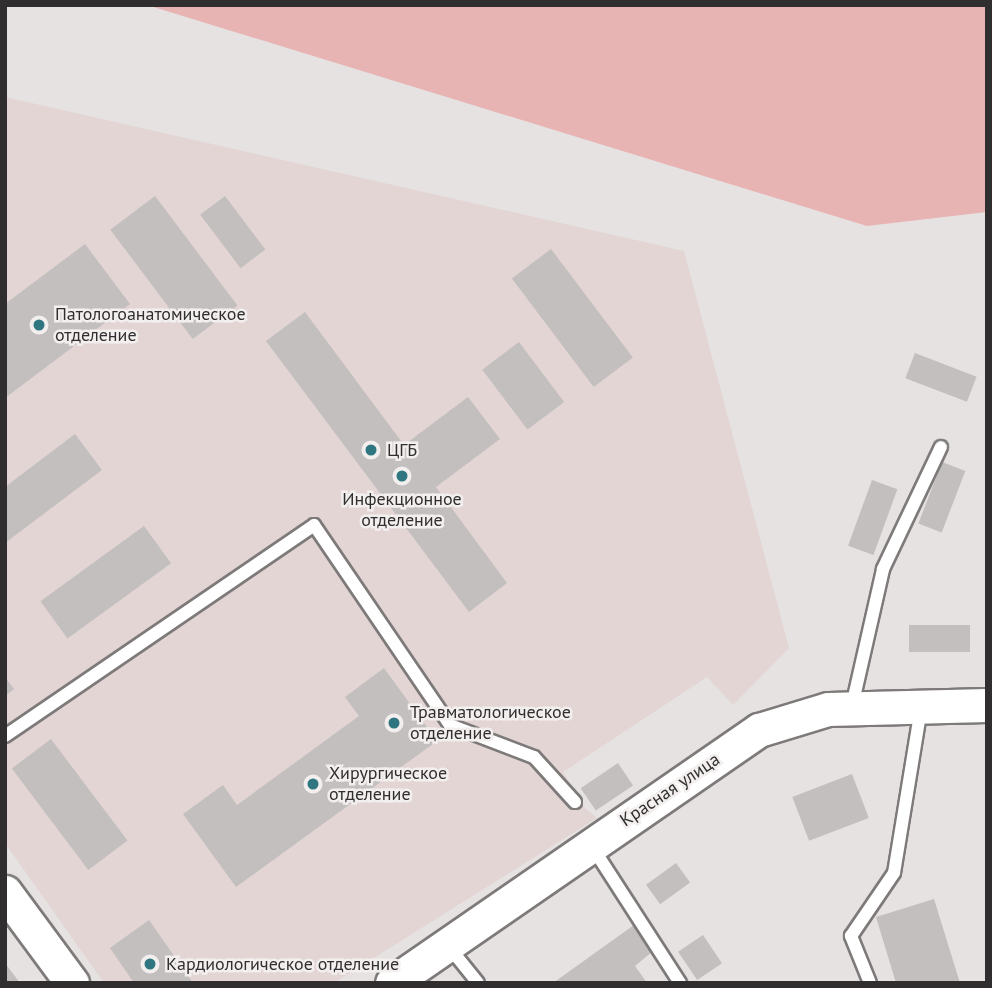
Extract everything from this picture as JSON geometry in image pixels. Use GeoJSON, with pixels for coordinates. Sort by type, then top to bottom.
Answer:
{"type":"FeatureCollection","features":[{"type":"Feature","properties":{"kind":"street","name":"Красная улица"},"geometry":{"type":"LineString","coordinates":[[392,983],[759,730],[803,714],[852,707],[987,705]]}},
{"type":"Feature","properties":{"kind":"street"},"geometry":{"type":"LineString","coordinates":[[5,892],[72,983]]}},
{"type":"Feature","properties":{"kind":"lane"},"geometry":{"type":"LineString","coordinates":[[852,707],[883,569],[941,447]]}},
{"type":"Feature","properties":{"kind":"lane"},"geometry":{"type":"LineString","coordinates":[[5,736],[314,525],[450,725],[534,757],[575,802]]}},
{"type":"Feature","properties":{"kind":"lane"},"geometry":{"type":"LineString","coordinates":[[870,983],[851,936],[894,873],[922,704]]}},
{"type":"Feature","properties":{"kind":"lane"},"geometry":{"type":"LineString","coordinates":[[590,845],[680,983]]}},
{"type":"Feature","properties":{"kind":"lane"},"geometry":{"type":"LineString","coordinates":[[447,944],[478,983]]}},
{"type":"Feature","properties":{"kind":"shaded area"},"geometry":{"type":"Polygon","coordinates":[[[147,5],[987,5],[987,212],[867,226],[147,5]]]}},
{"type":"Feature","properties":{"kind":"shaded area","name":"ЦГБ"},"geometry":{"type":"Polygon","coordinates":[[[5,97],[684,251],[789,648],[733,705],[707,677],[563,772],[584,807],[597,818],[334,983],[104,983],[5,843],[5,97]]]}},
{"type":"Feature","properties":{"kind":"building"},"geometry":{"type":"Polygon","coordinates":[[[155,196],[237,305],[193,339],[110,230],[155,196]]]}},
{"type":"Feature","properties":{"kind":"building"},"geometry":{"type":"Polygon","coordinates":[[[225,196],[265,250],[241,268],[200,215],[225,196]]]}},
{"type":"Feature","properties":{"kind":"building"},"geometry":{"type":"Polygon","coordinates":[[[85,244],[130,304],[5,398],[5,304],[85,244]]]}},
{"type":"Feature","properties":{"kind":"building"},"geometry":{"type":"Polygon","coordinates":[[[551,249],[633,358],[594,387],[512,278],[551,249]]]}},
{"type":"Feature","properties":{"kind":"building"},"geometry":{"type":"Polygon","coordinates":[[[305,312],[404,445],[468,397],[500,439],[436,487],[507,583],[469,612],[266,341],[305,312]]]}},
{"type":"Feature","properties":{"kind":"building"},"geometry":{"type":"Polygon","coordinates":[[[519,342],[564,402],[527,430],[482,370],[519,342]]]}},
{"type":"Feature","properties":{"kind":"building"},"geometry":{"type":"Polygon","coordinates":[[[915,353],[977,377],[967,402],[905,378],[915,353]]]}},
{"type":"Feature","properties":{"kind":"building"},"geometry":{"type":"Polygon","coordinates":[[[75,434],[102,470],[5,543],[5,487],[75,434]]]}},
{"type":"Feature","properties":{"kind":"building"},"geometry":{"type":"Polygon","coordinates":[[[942,462],[965,471],[942,533],[918,524],[942,462]]]}},
{"type":"Feature","properties":{"kind":"building"},"geometry":{"type":"Polygon","coordinates":[[[872,480],[897,489],[873,555],[848,546],[872,480]]]}},
{"type":"Feature","properties":{"kind":"building"},"geometry":{"type":"Polygon","coordinates":[[[144,526],[171,563],[67,638],[40,601],[144,526]]]}},
{"type":"Feature","properties":{"kind":"building"},"geometry":{"type":"Polygon","coordinates":[[[909,625],[970,625],[970,652],[909,652],[909,625]]]}},
{"type":"Feature","properties":{"kind":"building"},"geometry":{"type":"Polygon","coordinates":[[[384,668],[437,741],[236,887],[183,814],[223,785],[237,805],[359,716],[345,697],[384,668]]]}},
{"type":"Feature","properties":{"kind":"building"},"geometry":{"type":"Polygon","coordinates":[[[5,677],[14,689],[5,696],[5,677]]]}},
{"type":"Feature","properties":{"kind":"building"},"geometry":{"type":"Polygon","coordinates":[[[51,739],[127,840],[88,870],[12,768],[51,739]]]}},
{"type":"Feature","properties":{"kind":"building"},"geometry":{"type":"Polygon","coordinates":[[[618,763],[633,785],[596,811],[581,788],[618,763]]]}},
{"type":"Feature","properties":{"kind":"building"},"geometry":{"type":"Polygon","coordinates":[[[852,774],[869,818],[809,841],[792,797],[852,774]]]}},
{"type":"Feature","properties":{"kind":"building"},"geometry":{"type":"Polygon","coordinates":[[[676,863],[690,882],[660,904],[646,885],[676,863]]]}},
{"type":"Feature","properties":{"kind":"building"},"geometry":{"type":"Polygon","coordinates":[[[934,899],[960,983],[896,983],[876,917],[934,899]]]}},
{"type":"Feature","properties":{"kind":"building"},"geometry":{"type":"Polygon","coordinates":[[[149,920],[193,983],[134,983],[110,948],[149,920]]]}},
{"type":"Feature","properties":{"kind":"building"},"geometry":{"type":"Polygon","coordinates":[[[634,925],[653,951],[635,966],[647,983],[553,983],[634,925]]]}},
{"type":"Feature","properties":{"kind":"building"},"geometry":{"type":"Polygon","coordinates":[[[703,935],[722,963],[697,980],[678,952],[703,935]]]}},
{"type":"Feature","properties":{"kind":"building"},"geometry":{"type":"Polygon","coordinates":[[[5,963],[20,983],[5,983],[5,963]]]}},
{"type":"Feature","properties":{"kind":"place","name":"Патологоанатомическое отделение"},"geometry":{"type":"Point","coordinates":[39,325]}},
{"type":"Feature","properties":{"kind":"place","name":"ЦГБ"},"geometry":{"type":"Point","coordinates":[371,450]}},
{"type":"Feature","properties":{"kind":"place","name":"Инфекционное отделение"},"geometry":{"type":"Point","coordinates":[402,476]}},
{"type":"Feature","properties":{"kind":"place","name":"Травматологическое отделение"},"geometry":{"type":"Point","coordinates":[394,723]}},
{"type":"Feature","properties":{"kind":"place","name":"Хирургическое отделение"},"geometry":{"type":"Point","coordinates":[313,784]}},
{"type":"Feature","properties":{"kind":"place","name":"Кардиологическое отделение"},"geometry":{"type":"Point","coordinates":[150,964]}}]}
